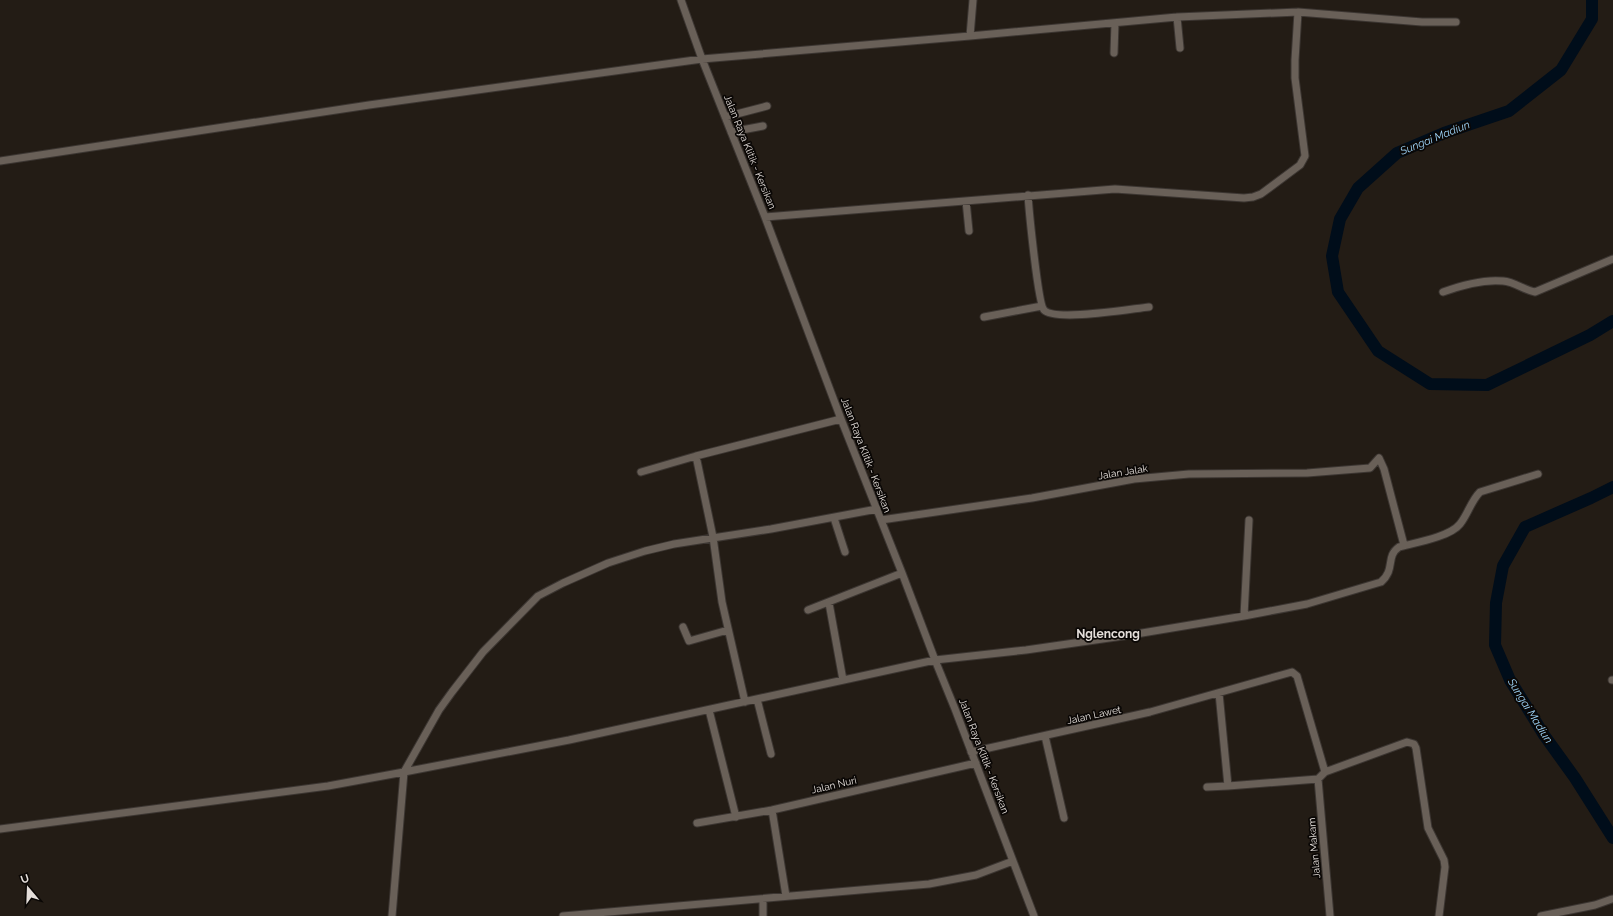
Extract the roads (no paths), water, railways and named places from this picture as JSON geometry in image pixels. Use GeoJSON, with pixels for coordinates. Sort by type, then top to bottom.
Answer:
{"type":"FeatureCollection","features":[{"type":"Feature","properties":{"kind":"street","name":"Jalan Raya Klitik - Kersikan"},"geometry":{"type":"LineString","coordinates":[[681,0],[702,59],[765,217],[841,419],[976,763],[1034,916]]}},
{"type":"Feature","properties":{"kind":"street"},"geometry":{"type":"LineString","coordinates":[[970,36],[973,0]]}},
{"type":"Feature","properties":{"kind":"street"},"geometry":{"type":"LineString","coordinates":[[0,160],[369,105],[702,59],[1177,17],[1298,12],[1422,22],[1456,22]]}},
{"type":"Feature","properties":{"kind":"street"},"geometry":{"type":"LineString","coordinates":[[765,217],[1115,189],[1244,198],[1253,197],[1260,194],[1300,165],[1305,156],[1295,78],[1298,12]]}},
{"type":"Feature","properties":{"kind":"street"},"geometry":{"type":"LineString","coordinates":[[1177,17],[1180,48]]}},
{"type":"Feature","properties":{"kind":"street"},"geometry":{"type":"LineString","coordinates":[[1114,53],[1115,23]]}},
{"type":"Feature","properties":{"kind":"street"},"geometry":{"type":"LineString","coordinates":[[725,117],[766,106]]}},
{"type":"Feature","properties":{"kind":"street"},"geometry":{"type":"LineString","coordinates":[[731,132],[763,126]]}},
{"type":"Feature","properties":{"kind":"street"},"geometry":{"type":"LineString","coordinates":[[1028,195],[1042,306],[1044,310],[1050,313],[1075,315],[1149,307]]}},
{"type":"Feature","properties":{"kind":"street"},"geometry":{"type":"LineString","coordinates":[[966,201],[969,231]]}},
{"type":"Feature","properties":{"kind":"street"},"geometry":{"type":"LineString","coordinates":[[1443,292],[1461,285],[1502,281],[1517,284],[1536,292],[1613,259]]}},
{"type":"Feature","properties":{"kind":"street"},"geometry":{"type":"LineString","coordinates":[[984,316],[1042,306]]}},
{"type":"Feature","properties":{"kind":"street"},"geometry":{"type":"LineString","coordinates":[[641,472],[696,456],[841,419]]}},
{"type":"Feature","properties":{"kind":"street"},"geometry":{"type":"LineString","coordinates":[[696,456],[713,537],[722,602],[745,702]]}},
{"type":"Feature","properties":{"kind":"street","name":"Jalan Jalak"},"geometry":{"type":"LineString","coordinates":[[881,520],[1032,498],[1134,479],[1189,474],[1307,473],[1370,468],[1379,458],[1384,469],[1404,545]]}},
{"type":"Feature","properties":{"kind":"street"},"geometry":{"type":"LineString","coordinates":[[0,829],[320,787],[569,740],[935,660],[1026,650],[1115,637],[1307,604],[1381,582],[1388,576],[1394,551],[1399,547],[1444,534],[1455,529],[1460,525],[1475,496],[1480,492],[1538,474]]}},
{"type":"Feature","properties":{"kind":"street"},"geometry":{"type":"LineString","coordinates":[[392,916],[404,772],[439,710],[483,652],[543,593],[608,563],[660,547],[834,518],[877,509]]}},
{"type":"Feature","properties":{"kind":"street"},"geometry":{"type":"LineString","coordinates":[[834,518],[845,552]]}},
{"type":"Feature","properties":{"kind":"street"},"geometry":{"type":"LineString","coordinates":[[1244,616],[1249,520]]}},
{"type":"Feature","properties":{"kind":"street"},"geometry":{"type":"LineString","coordinates":[[808,610],[902,573]]}},
{"type":"Feature","properties":{"kind":"street"},"geometry":{"type":"LineString","coordinates":[[829,603],[843,680]]}},
{"type":"Feature","properties":{"kind":"street"},"geometry":{"type":"LineString","coordinates":[[683,627],[689,641],[728,630]]}},
{"type":"Feature","properties":{"kind":"street","name":"Jalan Lawet"},"geometry":{"type":"LineString","coordinates":[[971,752],[1150,712],[1292,672],[1296,673],[1298,676],[1325,772]]}},
{"type":"Feature","properties":{"kind":"street"},"geometry":{"type":"LineString","coordinates":[[1219,693],[1228,786]]}},
{"type":"Feature","properties":{"kind":"street"},"geometry":{"type":"LineString","coordinates":[[757,699],[772,754]]}},
{"type":"Feature","properties":{"kind":"street"},"geometry":{"type":"LineString","coordinates":[[709,710],[736,817]]}},
{"type":"Feature","properties":{"kind":"street"},"geometry":{"type":"LineString","coordinates":[[1044,736],[1064,818]]}},
{"type":"Feature","properties":{"kind":"street"},"geometry":{"type":"LineString","coordinates":[[1207,787],[1318,779],[1325,772],[1408,742],[1414,744],[1416,748],[1428,828],[1444,860],[1445,867],[1439,916]]}},
{"type":"Feature","properties":{"kind":"street","name":"Jalan Nuri"},"geometry":{"type":"LineString","coordinates":[[696,823],[772,810],[976,763]]}},
{"type":"Feature","properties":{"kind":"street","name":"Jalan Makam"},"geometry":{"type":"LineString","coordinates":[[1318,779],[1330,916]]}},
{"type":"Feature","properties":{"kind":"street"},"geometry":{"type":"LineString","coordinates":[[772,810],[786,896]]}},
{"type":"Feature","properties":{"kind":"street"},"geometry":{"type":"LineString","coordinates":[[563,916],[929,884],[976,875],[1013,861]]}},
{"type":"Feature","properties":{"kind":"street"},"geometry":{"type":"LineString","coordinates":[[763,899],[763,916]]}},
{"type":"Feature","properties":{"kind":"street"},"geometry":{"type":"LineString","coordinates":[[1541,916],[1595,905],[1612,899]]}},
{"type":"Feature","properties":{"kind":"waterway","name":"Sungai Madiun"},"geometry":{"type":"LineString","coordinates":[[1592,0],[1592,19],[1561,70],[1509,111],[1444,133],[1397,153],[1358,188],[1340,219],[1332,256],[1338,292],[1378,351],[1430,384],[1487,385],[1590,335],[1613,321]]}},
{"type":"Feature","properties":{"kind":"waterway","name":"Sungai Madiun"},"geometry":{"type":"LineString","coordinates":[[1613,487],[1525,527],[1503,566],[1496,603],[1495,645],[1510,680],[1544,735],[1575,778],[1613,838]]}},
{"type":"Feature","properties":{"kind":"district","name":"Nglencong"},"geometry":{"type":"Point","coordinates":[1108,634]}}]}
